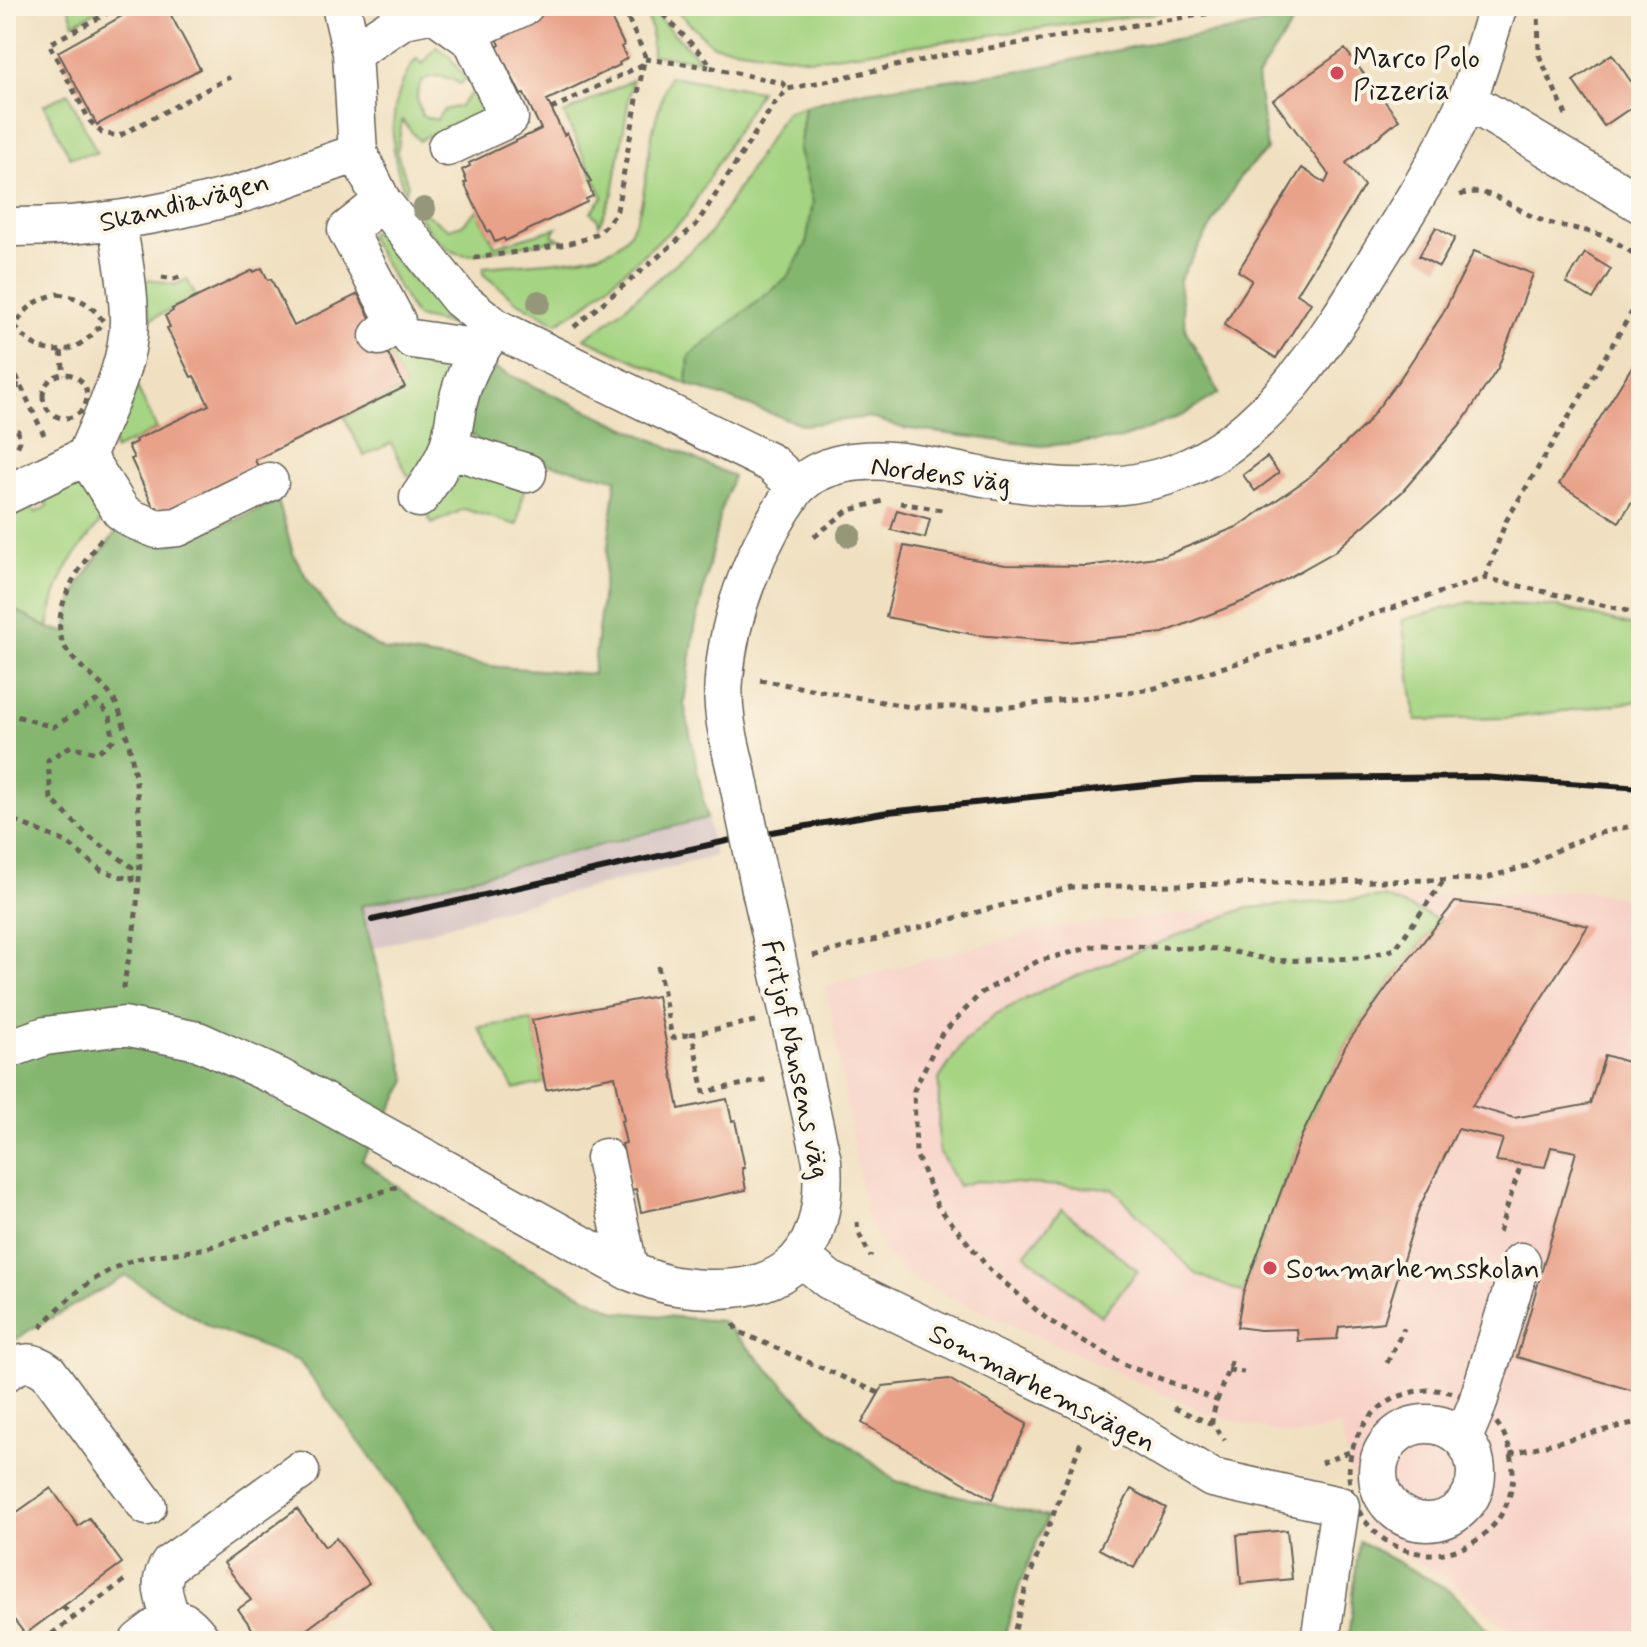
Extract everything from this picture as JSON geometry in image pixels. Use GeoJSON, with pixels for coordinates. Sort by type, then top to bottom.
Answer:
{"type":"FeatureCollection","features":[{"type":"Feature","properties":{"kind":"street"},"geometry":{"type":"LineString","coordinates":[[341,6],[352,53],[358,153],[382,202],[460,299],[487,340],[771,463],[797,487]]}},
{"type":"Feature","properties":{"kind":"street"},"geometry":{"type":"LineString","coordinates":[[464,34],[524,6]]}},
{"type":"Feature","properties":{"kind":"street","name":"Nordens väg"},"geometry":{"type":"LineString","coordinates":[[797,487],[816,473],[837,465],[872,460],[905,462],[1008,481],[1108,487],[1156,479],[1207,457],[1241,433],[1270,406],[1324,344],[1438,162],[1467,100],[1498,6]]}},
{"type":"Feature","properties":{"kind":"street"},"geometry":{"type":"LineString","coordinates":[[352,53],[408,12],[434,13],[473,41],[509,118],[447,147]]}},
{"type":"Feature","properties":{"kind":"street"},"geometry":{"type":"LineString","coordinates":[[1467,100],[1641,204]]}},
{"type":"Feature","properties":{"kind":"street","name":"Skandiavägen"},"geometry":{"type":"LineString","coordinates":[[6,227],[52,228],[117,222],[238,194],[358,153]]}},
{"type":"Feature","properties":{"kind":"street"},"geometry":{"type":"LineString","coordinates":[[382,202],[347,230],[396,321],[396,338],[467,347],[487,340]]}},
{"type":"Feature","properties":{"kind":"street"},"geometry":{"type":"LineString","coordinates":[[6,495],[73,462],[121,370],[129,324],[131,278],[117,222]]}},
{"type":"Feature","properties":{"kind":"street"},"geometry":{"type":"LineString","coordinates":[[419,498],[436,475],[448,448],[463,386],[487,340]]}},
{"type":"Feature","properties":{"kind":"street"},"geometry":{"type":"LineString","coordinates":[[448,448],[527,473]]}},
{"type":"Feature","properties":{"kind":"street"},"geometry":{"type":"LineString","coordinates":[[73,462],[121,511],[157,529],[178,527],[269,482]]}},
{"type":"Feature","properties":{"kind":"street","name":"Fritjof Nansens väg"},"geometry":{"type":"LineString","coordinates":[[797,487],[775,518],[756,557],[735,617],[724,680],[726,725],[822,1161],[821,1207],[816,1227],[801,1257]]}},
{"type":"Feature","properties":{"kind":"street"},"geometry":{"type":"LineString","coordinates":[[6,1050],[45,1036],[124,1026],[198,1041],[278,1077],[629,1271],[673,1286],[741,1288],[775,1278],[801,1257]]}},
{"type":"Feature","properties":{"kind":"street"},"geometry":{"type":"LineString","coordinates":[[605,1158],[629,1271]]}},
{"type":"Feature","properties":{"kind":"street","name":"Sommarhemsvägen"},"geometry":{"type":"LineString","coordinates":[[801,1257],[829,1280],[1094,1407],[1212,1478],[1358,1498]]}},
{"type":"Feature","properties":{"kind":"street"},"geometry":{"type":"LineString","coordinates":[[1358,1498],[1386,1502],[1412,1521],[1429,1522],[1445,1519],[1469,1499],[1477,1468],[1472,1452],[1470,1422],[1521,1262]]}},
{"type":"Feature","properties":{"kind":"street"},"geometry":{"type":"LineString","coordinates":[[17,1367],[39,1364],[56,1381],[147,1506]]}},
{"type":"Feature","properties":{"kind":"street"},"geometry":{"type":"LineString","coordinates":[[1320,1641],[1358,1498],[1377,1470],[1380,1454],[1389,1440],[1402,1429],[1417,1424],[1434,1423],[1450,1428],[1470,1422]]}},
{"type":"Feature","properties":{"kind":"street"},"geometry":{"type":"LineString","coordinates":[[171,1620],[161,1587],[162,1574],[170,1564],[300,1471]]}},
{"type":"Feature","properties":{"kind":"street"},"geometry":{"type":"LineString","coordinates":[[139,1641],[171,1620],[185,1621],[202,1641]]}},
{"type":"Feature","properties":{"kind":"path"},"geometry":{"type":"LineString","coordinates":[[121,6],[49,44],[90,121],[102,133],[119,136],[230,77]]}},
{"type":"Feature","properties":{"kind":"path"},"geometry":{"type":"LineString","coordinates":[[469,259],[579,241],[608,224],[617,210],[645,61],[622,6]]}},
{"type":"Feature","properties":{"kind":"path"},"geometry":{"type":"LineString","coordinates":[[655,6],[707,60],[709,67]]}},
{"type":"Feature","properties":{"kind":"path"},"geometry":{"type":"LineString","coordinates":[[571,329],[593,314],[696,225],[774,104],[788,89],[951,54],[1256,6]]}},
{"type":"Feature","properties":{"kind":"path"},"geometry":{"type":"LineString","coordinates":[[1538,6],[1539,55],[1564,112]]}},
{"type":"Feature","properties":{"kind":"path"},"geometry":{"type":"LineString","coordinates":[[551,109],[645,61],[709,67],[782,83],[788,89]]}},
{"type":"Feature","properties":{"kind":"path"},"geometry":{"type":"LineString","coordinates":[[1469,191],[1509,202],[1547,222],[1571,230],[1598,234],[1641,258]]}},
{"type":"Feature","properties":{"kind":"path"},"geometry":{"type":"LineString","coordinates":[[58,294],[83,301],[103,321],[85,343],[61,351],[35,345],[23,338],[15,326],[22,313],[34,303],[58,294]]}},
{"type":"Feature","properties":{"kind":"path"},"geometry":{"type":"LineString","coordinates":[[1485,578],[1506,521],[1641,297]]}},
{"type":"Feature","properties":{"kind":"path"},"geometry":{"type":"LineString","coordinates":[[6,326],[15,326]]}},
{"type":"Feature","properties":{"kind":"path"},"geometry":{"type":"LineString","coordinates":[[61,351],[64,375]]}},
{"type":"Feature","properties":{"kind":"path"},"geometry":{"type":"LineString","coordinates":[[6,356],[34,413],[73,462]]}},
{"type":"Feature","properties":{"kind":"path"},"geometry":{"type":"LineString","coordinates":[[72,375],[83,384],[86,404],[77,415],[63,418],[46,407],[44,400],[51,380],[72,375]]}},
{"type":"Feature","properties":{"kind":"path"},"geometry":{"type":"LineString","coordinates":[[11,453],[20,441],[18,431],[7,424],[18,380]]}},
{"type":"Feature","properties":{"kind":"path"},"geometry":{"type":"LineString","coordinates":[[34,413],[46,407]]}},
{"type":"Feature","properties":{"kind":"path"},"geometry":{"type":"LineString","coordinates":[[121,511],[72,583],[62,606],[60,622],[61,637],[71,656],[103,684],[117,703],[129,745],[139,801],[140,876],[124,985],[124,1026]]}},
{"type":"Feature","properties":{"kind":"path"},"geometry":{"type":"LineString","coordinates":[[756,680],[911,707],[1010,707],[1152,689],[1244,661],[1352,621],[1485,578],[1641,614]]}},
{"type":"Feature","properties":{"kind":"path"},"geometry":{"type":"LineString","coordinates":[[6,713],[53,727],[96,701],[110,715],[113,740],[97,753],[71,746],[48,760],[51,799],[88,836],[132,867],[132,880],[101,870],[66,842],[13,820],[6,822]]}},
{"type":"Feature","properties":{"kind":"path"},"geometry":{"type":"LineString","coordinates":[[801,959],[1071,887],[1483,879],[1527,866],[1595,834],[1641,824]]}},
{"type":"Feature","properties":{"kind":"path"},"geometry":{"type":"LineString","coordinates":[[1219,1401],[1125,1365],[1048,1320],[990,1270],[937,1205],[916,1154],[914,1090],[941,1035],[951,1024],[981,993],[1038,961],[1100,945],[1220,949],[1275,961],[1362,958],[1395,949],[1444,880]]}},
{"type":"Feature","properties":{"kind":"path"},"geometry":{"type":"LineString","coordinates":[[658,966],[672,1038],[760,1020]]}},
{"type":"Feature","properties":{"kind":"path"},"geometry":{"type":"LineString","coordinates":[[692,1034],[704,1092],[773,1079]]}},
{"type":"Feature","properties":{"kind":"path"},"geometry":{"type":"LineString","coordinates":[[1521,1164],[1499,1233],[1521,1262]]}},
{"type":"Feature","properties":{"kind":"path"},"geometry":{"type":"LineString","coordinates":[[17,1367],[35,1335],[55,1311],[105,1273],[134,1260],[204,1249],[413,1182]]}},
{"type":"Feature","properties":{"kind":"path"},"geometry":{"type":"LineString","coordinates":[[856,1219],[858,1232],[878,1270]]}},
{"type":"Feature","properties":{"kind":"path"},"geometry":{"type":"LineString","coordinates":[[732,1320],[737,1331],[879,1393]]}},
{"type":"Feature","properties":{"kind":"path"},"geometry":{"type":"LineString","coordinates":[[1387,1363],[1404,1328]]}},
{"type":"Feature","properties":{"kind":"path"},"geometry":{"type":"LineString","coordinates":[[1169,1406],[1212,1424],[1211,1415],[1219,1401],[1232,1359]]}},
{"type":"Feature","properties":{"kind":"path"},"geometry":{"type":"LineString","coordinates":[[1228,1370],[1244,1372]]}},
{"type":"Feature","properties":{"kind":"path"},"geometry":{"type":"LineString","coordinates":[[1431,1390],[1448,1392],[1470,1422],[1500,1429],[1510,1454],[1512,1477],[1504,1509],[1481,1537],[1449,1552],[1414,1552],[1392,1544],[1373,1530],[1349,1476],[1353,1444],[1371,1416],[1406,1394],[1431,1390]]}},
{"type":"Feature","properties":{"kind":"path"},"geometry":{"type":"LineString","coordinates":[[1012,1641],[1027,1583],[1094,1407]]}},
{"type":"Feature","properties":{"kind":"path"},"geometry":{"type":"LineString","coordinates":[[1510,1454],[1641,1421]]}},
{"type":"Feature","properties":{"kind":"path"},"geometry":{"type":"LineString","coordinates":[[42,1641],[130,1576]]}},
{"type":"Feature","properties":{"kind":"path"},"geometry":{"type":"LineString","coordinates":[[63,1606],[73,1618]]}},
{"type":"Feature","properties":{"kind":"path"},"geometry":{"type":"LineString","coordinates":[[6,1629],[17,1641]]}},
{"type":"Feature","properties":{"kind":"path"},"geometry":{"type":"LineString","coordinates":[[243,1641],[255,1632]]}},
{"type":"Feature","properties":{"kind":"shaded area"},"geometry":{"type":"Polygon","coordinates":[[[707,818],[715,856],[490,913],[372,949],[360,906],[707,818]]]}},
{"type":"Feature","properties":{"kind":"shaded area","name":"Sommarhemsskolan"},"geometry":{"type":"Polygon","coordinates":[[[1589,891],[1641,901],[1641,1641],[1521,1641],[1446,1576],[1367,1537],[1340,1426],[1294,1436],[1211,1415],[913,1280],[887,1256],[866,1215],[826,986],[1049,928],[1384,897],[1589,891]]]}},
{"type":"Feature","properties":{"kind":"green space"},"geometry":{"type":"Polygon","coordinates":[[[68,6],[106,6],[74,23],[68,6]]]}},
{"type":"Feature","properties":{"kind":"green space"},"geometry":{"type":"Polygon","coordinates":[[[643,6],[647,6],[700,60],[652,55],[651,28],[643,6]]]}},
{"type":"Feature","properties":{"kind":"green space"},"geometry":{"type":"Polygon","coordinates":[[[672,6],[1207,6],[812,59],[712,45],[672,6]]]}},
{"type":"Feature","properties":{"kind":"green space"},"geometry":{"type":"Polygon","coordinates":[[[1298,15],[1257,77],[1267,150],[1240,177],[1179,281],[1186,331],[1219,393],[1183,415],[1122,439],[1041,446],[902,428],[869,417],[804,425],[687,384],[689,356],[787,278],[806,245],[813,202],[799,150],[805,106],[856,92],[1031,69],[1298,15]]]}},
{"type":"Feature","properties":{"kind":"green space"},"geometry":{"type":"Polygon","coordinates":[[[436,47],[449,56],[466,79],[460,84],[440,76],[422,82],[417,97],[422,116],[437,120],[443,111],[459,107],[473,91],[488,114],[435,139],[428,135],[419,141],[402,120],[397,153],[408,185],[405,192],[395,159],[395,107],[416,59],[423,64],[436,47]]]}},
{"type":"Feature","properties":{"kind":"green space"},"geometry":{"type":"Polygon","coordinates":[[[669,76],[760,91],[685,218],[583,307],[557,323],[516,301],[483,274],[484,267],[594,255],[620,243],[630,231],[642,201],[652,135],[669,76]]]}},
{"type":"Feature","properties":{"kind":"green space"},"geometry":{"type":"Polygon","coordinates":[[[632,80],[613,193],[599,225],[591,212],[603,197],[564,114],[632,80]]]}},
{"type":"Feature","properties":{"kind":"green space"},"geometry":{"type":"Polygon","coordinates":[[[68,93],[97,153],[70,157],[44,105],[68,93]]]}},
{"type":"Feature","properties":{"kind":"green space"},"geometry":{"type":"Polygon","coordinates":[[[805,106],[799,150],[813,202],[806,245],[787,278],[689,356],[687,384],[584,338],[604,325],[709,235],[786,112],[805,106]]]}},
{"type":"Feature","properties":{"kind":"green space"},"geometry":{"type":"Polygon","coordinates":[[[413,206],[449,229],[462,225],[477,210],[495,246],[557,228],[552,235],[560,239],[460,254],[436,238],[413,206]]]}},
{"type":"Feature","properties":{"kind":"green space"},"geometry":{"type":"Polygon","coordinates":[[[373,231],[409,276],[448,313],[453,325],[416,317],[368,236],[373,231]]]}},
{"type":"Feature","properties":{"kind":"green space"},"geometry":{"type":"Polygon","coordinates":[[[150,279],[175,285],[187,279],[196,297],[151,319],[139,283],[150,279]]]}},
{"type":"Feature","properties":{"kind":"green space"},"geometry":{"type":"Polygon","coordinates":[[[384,346],[434,348],[456,355],[424,467],[408,476],[391,443],[364,456],[344,417],[405,387],[384,346]]]}},
{"type":"Feature","properties":{"kind":"green space"},"geometry":{"type":"Polygon","coordinates":[[[496,369],[733,476],[721,511],[695,628],[684,703],[707,818],[361,906],[407,1081],[362,1160],[463,1235],[617,1312],[722,1321],[819,1421],[896,1481],[1047,1517],[1019,1586],[1003,1641],[497,1641],[390,1483],[299,1361],[211,1327],[126,1276],[28,1331],[6,1347],[6,605],[48,628],[68,632],[72,602],[78,589],[121,525],[175,539],[236,520],[278,500],[293,553],[307,578],[335,618],[355,634],[384,650],[499,667],[593,674],[616,479],[495,452],[469,433],[471,412],[487,371],[496,369]]]}},
{"type":"Feature","properties":{"kind":"green space"},"geometry":{"type":"Polygon","coordinates":[[[132,376],[157,429],[114,450],[114,431],[132,376]]]}},
{"type":"Feature","properties":{"kind":"green space"},"geometry":{"type":"Polygon","coordinates":[[[473,474],[524,489],[517,525],[464,509],[432,524],[426,512],[452,478],[473,474]]]}},
{"type":"Feature","properties":{"kind":"green space"},"geometry":{"type":"Polygon","coordinates":[[[59,484],[86,494],[106,515],[84,542],[61,579],[48,628],[6,605],[6,514],[29,502],[35,513],[48,506],[43,494],[59,484]]]}},
{"type":"Feature","properties":{"kind":"green space"},"geometry":{"type":"Polygon","coordinates":[[[1470,602],[1559,607],[1641,628],[1640,701],[1509,718],[1416,720],[1402,620],[1470,602]]]}},
{"type":"Feature","properties":{"kind":"green space"},"geometry":{"type":"Polygon","coordinates":[[[1384,897],[1440,920],[1346,1045],[1302,1135],[1243,1293],[1196,1274],[1113,1189],[976,1181],[958,1186],[938,1149],[939,1079],[963,1043],[996,1014],[1051,986],[1246,908],[1384,897]]]}},
{"type":"Feature","properties":{"kind":"green space"},"geometry":{"type":"Polygon","coordinates":[[[532,1020],[545,1083],[514,1089],[478,1027],[532,1020]]]}},
{"type":"Feature","properties":{"kind":"green space"},"geometry":{"type":"Polygon","coordinates":[[[1062,1209],[1138,1271],[1101,1316],[1025,1254],[1062,1209]]]}},
{"type":"Feature","properties":{"kind":"green space"},"geometry":{"type":"Polygon","coordinates":[[[1359,1541],[1451,1591],[1500,1641],[1348,1641],[1359,1541]]]}},
{"type":"Feature","properties":{"kind":"building"},"geometry":{"type":"Polygon","coordinates":[[[140,6],[166,6],[200,69],[97,125],[58,52],[140,6]]]}},
{"type":"Feature","properties":{"kind":"building"},"geometry":{"type":"Polygon","coordinates":[[[546,6],[605,6],[627,58],[620,65],[547,100],[591,182],[588,183],[593,196],[586,199],[587,202],[505,241],[504,238],[495,242],[464,183],[467,182],[462,170],[470,166],[469,163],[541,129],[497,47],[500,45],[495,34],[501,27],[546,6]]]}},
{"type":"Feature","properties":{"kind":"building"},"geometry":{"type":"Polygon","coordinates":[[[1345,49],[1399,120],[1346,163],[1364,186],[1297,294],[1311,303],[1276,358],[1224,325],[1252,280],[1238,271],[1302,168],[1325,183],[1329,175],[1273,100],[1345,49]]]}},
{"type":"Feature","properties":{"kind":"building"},"geometry":{"type":"Polygon","coordinates":[[[1612,54],[1641,96],[1641,101],[1604,126],[1573,81],[1612,54]]]}},
{"type":"Feature","properties":{"kind":"building"},"geometry":{"type":"Polygon","coordinates":[[[1436,227],[1455,238],[1439,267],[1419,256],[1436,227]]]}},
{"type":"Feature","properties":{"kind":"building"},"geometry":{"type":"Polygon","coordinates":[[[1474,251],[1533,274],[1498,368],[1463,421],[1402,492],[1334,552],[1254,597],[1163,633],[1066,642],[976,635],[886,617],[904,546],[1005,565],[1086,566],[1164,556],[1239,526],[1307,479],[1365,425],[1442,315],[1474,251]]]}},
{"type":"Feature","properties":{"kind":"building"},"geometry":{"type":"Polygon","coordinates":[[[1585,253],[1611,269],[1593,299],[1566,283],[1585,253]]]}},
{"type":"Feature","properties":{"kind":"building"},"geometry":{"type":"Polygon","coordinates":[[[262,268],[268,280],[271,279],[294,326],[358,294],[405,387],[255,460],[260,471],[162,518],[157,507],[154,508],[128,446],[209,405],[194,376],[191,377],[167,328],[170,327],[165,316],[172,309],[262,268]]]}},
{"type":"Feature","properties":{"kind":"building"},"geometry":{"type":"Polygon","coordinates":[[[1641,352],[1641,487],[1619,522],[1559,484],[1641,352]]]}},
{"type":"Feature","properties":{"kind":"building"},"geometry":{"type":"Polygon","coordinates":[[[1267,457],[1279,473],[1255,491],[1243,475],[1267,457]]]}},
{"type":"Feature","properties":{"kind":"building"},"geometry":{"type":"Polygon","coordinates":[[[897,510],[930,519],[925,538],[891,530],[897,510]]]}},
{"type":"Feature","properties":{"kind":"building"},"geometry":{"type":"Polygon","coordinates":[[[1455,902],[1516,909],[1588,926],[1472,1106],[1514,1118],[1590,1104],[1605,1055],[1641,1066],[1641,1393],[1517,1357],[1576,1152],[1551,1147],[1545,1167],[1496,1161],[1503,1139],[1458,1129],[1419,1208],[1384,1322],[1339,1327],[1337,1339],[1298,1341],[1297,1329],[1237,1327],[1243,1293],[1302,1135],[1346,1045],[1390,983],[1455,902]]]}},
{"type":"Feature","properties":{"kind":"building"},"geometry":{"type":"Polygon","coordinates":[[[657,996],[679,1109],[727,1099],[732,1121],[735,1120],[745,1168],[742,1168],[746,1190],[641,1212],[636,1189],[631,1190],[622,1144],[626,1143],[621,1121],[624,1120],[615,1076],[546,1090],[532,1020],[657,996]]]}},
{"type":"Feature","properties":{"kind":"building"},"geometry":{"type":"Polygon","coordinates":[[[949,1379],[1027,1424],[992,1499],[862,1423],[883,1386],[949,1379]]]}},
{"type":"Feature","properties":{"kind":"building"},"geometry":{"type":"Polygon","coordinates":[[[51,1488],[78,1526],[89,1518],[122,1563],[25,1634],[6,1609],[6,1520],[51,1488]]]}},
{"type":"Feature","properties":{"kind":"building"},"geometry":{"type":"Polygon","coordinates":[[[1131,1489],[1166,1508],[1134,1568],[1099,1549],[1131,1489]]]}},
{"type":"Feature","properties":{"kind":"building"},"geometry":{"type":"Polygon","coordinates":[[[297,1509],[325,1547],[336,1538],[369,1583],[291,1641],[261,1641],[238,1609],[251,1600],[224,1563],[297,1509]]]}},
{"type":"Feature","properties":{"kind":"building"},"geometry":{"type":"Polygon","coordinates":[[[1287,1530],[1292,1579],[1241,1584],[1237,1535],[1287,1530]]]}},
{"type":"Feature","properties":{"kind":"railway"},"geometry":{"type":"LineString","coordinates":[[372,920],[749,836],[888,812],[1195,780],[1482,777],[1641,788]]}},
{"type":"Feature","properties":{"kind":"place","name":"Marco Polo Pizzeria"},"geometry":{"type":"Point","coordinates":[1337,73]}},
{"type":"Feature","properties":{"kind":"place","name":"Sommarhemsskolan"},"geometry":{"type":"Point","coordinates":[1270,1268]}}]}
